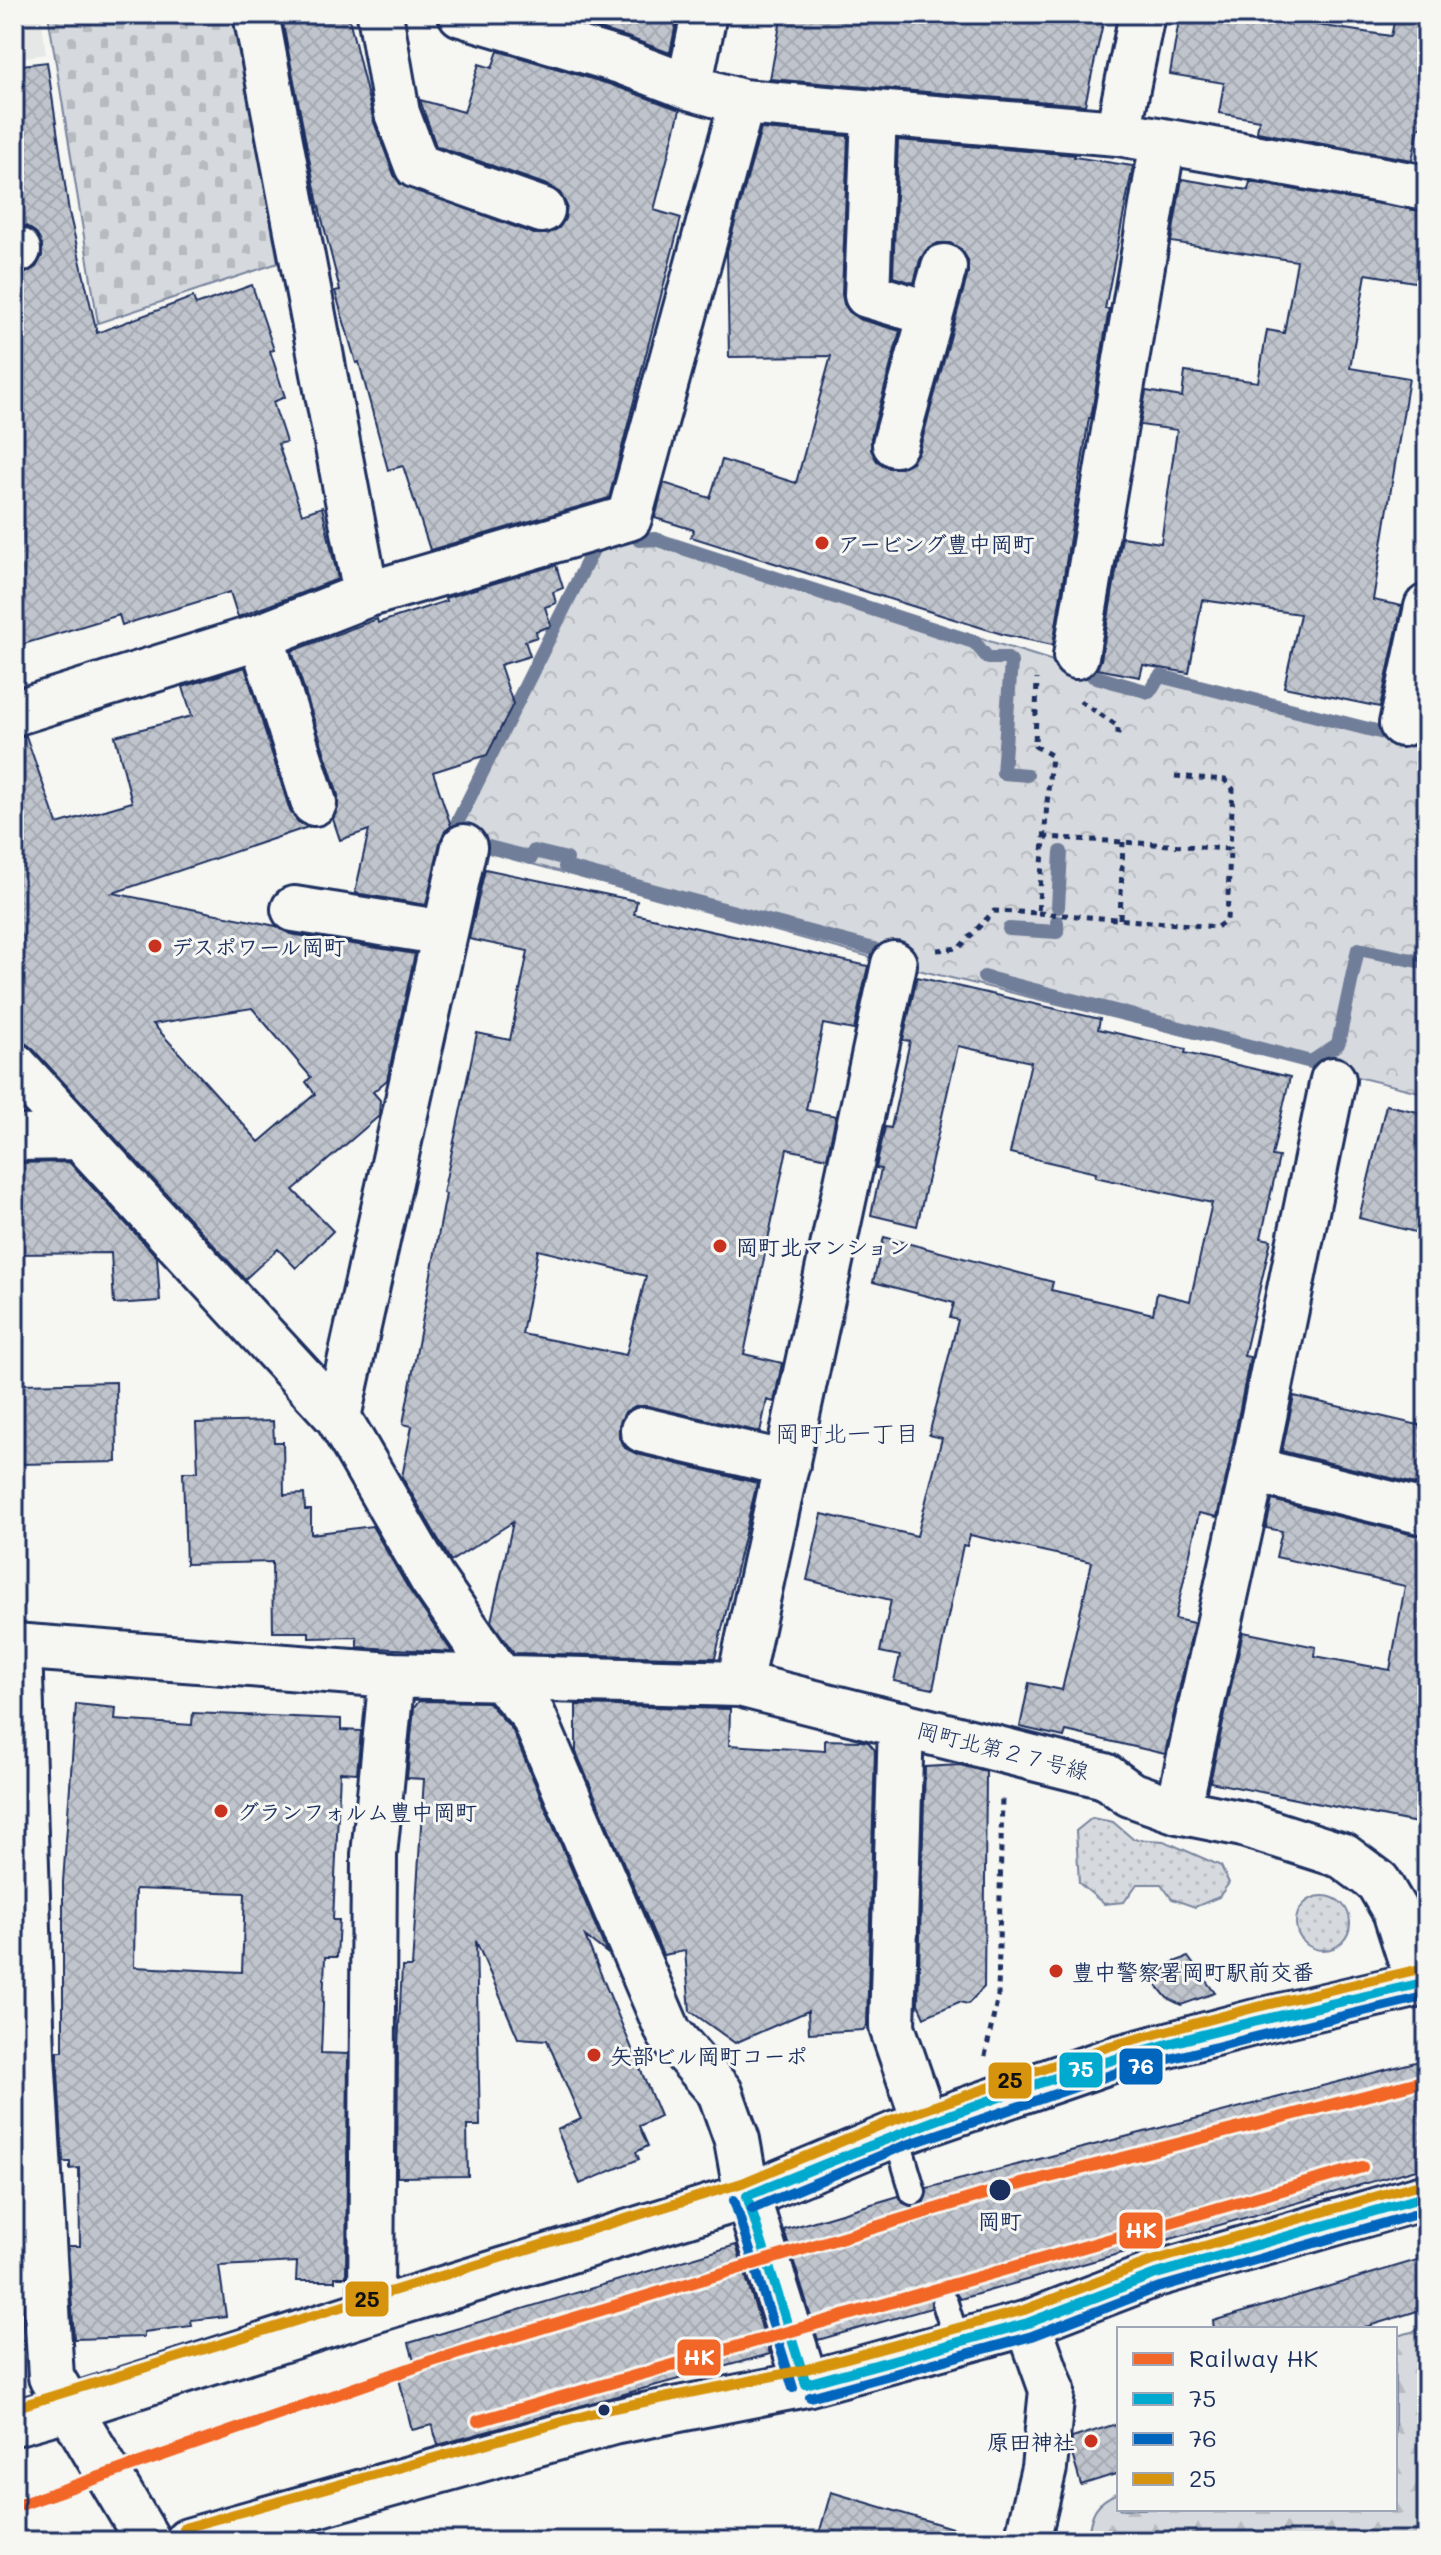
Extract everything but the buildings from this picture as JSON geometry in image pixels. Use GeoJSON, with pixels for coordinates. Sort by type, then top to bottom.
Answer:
{"type":"FeatureCollection","features":[{"type":"Feature","properties":{"kind":"street"},"geometry":{"type":"LineString","coordinates":[[256,14],[366,595]]}},
{"type":"Feature","properties":{"kind":"street"},"geometry":{"type":"LineString","coordinates":[[380,14],[397,113],[417,166],[542,210]]}},
{"type":"Feature","properties":{"kind":"street"},"geometry":{"type":"LineString","coordinates":[[461,14],[620,61],[689,87],[742,102],[1118,133],[1427,188]]}},
{"type":"Feature","properties":{"kind":"street"},"geometry":{"type":"LineString","coordinates":[[689,87],[704,14]]}},
{"type":"Feature","properties":{"kind":"street"},"geometry":{"type":"LineString","coordinates":[[1118,133],[1142,14]]}},
{"type":"Feature","properties":{"kind":"street"},"geometry":{"type":"LineString","coordinates":[[14,713],[261,636],[366,595],[629,518],[742,102]]}},
{"type":"Feature","properties":{"kind":"street"},"geometry":{"type":"LineString","coordinates":[[874,113],[867,295],[931,314]]}},
{"type":"Feature","properties":{"kind":"street"},"geometry":{"type":"LineString","coordinates":[[1073,675],[1163,141]]}},
{"type":"Feature","properties":{"kind":"street"},"geometry":{"type":"LineString","coordinates":[[895,444],[944,267]]}},
{"type":"Feature","properties":{"kind":"street"},"geometry":{"type":"LineString","coordinates":[[1402,724],[1427,607]]}},
{"type":"Feature","properties":{"kind":"street"},"geometry":{"type":"LineString","coordinates":[[261,636],[314,803]]}},
{"type":"Feature","properties":{"kind":"street"},"geometry":{"type":"LineString","coordinates":[[338,1417],[464,847]]}},
{"type":"Feature","properties":{"kind":"street"},"geometry":{"type":"LineString","coordinates":[[294,909],[445,933]]}},
{"type":"Feature","properties":{"kind":"street"},"geometry":{"type":"LineString","coordinates":[[739,1684],[894,964]]}},
{"type":"Feature","properties":{"kind":"street"},"geometry":{"type":"LineString","coordinates":[[14,1065],[338,1417],[432,1579],[501,1679],[533,1715],[669,2033],[720,2092],[737,2140],[747,2196],[806,2384]]}},
{"type":"Feature","properties":{"kind":"street"},"geometry":{"type":"LineString","coordinates":[[1178,1811],[1253,1470],[1333,1080]]}},
{"type":"Feature","properties":{"kind":"street"},"geometry":{"type":"LineString","coordinates":[[14,1138],[80,1137]]}},
{"type":"Feature","properties":{"kind":"street"},"geometry":{"type":"LineString","coordinates":[[643,1430],[787,1464]]}},
{"type":"Feature","properties":{"kind":"street"},"geometry":{"type":"LineString","coordinates":[[1253,1470],[1420,1511]]}},
{"type":"Feature","properties":{"kind":"street"},"geometry":{"type":"LineString","coordinates":[[16,1646],[32,2054],[51,2377],[148,2541]]}},
{"type":"Feature","properties":{"kind":"street","name":"岡町北第２７号線"},"geometry":{"type":"LineString","coordinates":[[16,1646],[392,1675],[739,1684],[1105,1776],[1130,1794],[1178,1811],[1243,1824],[1343,1856],[1378,1882],[1395,1911],[1423,1982]]}},
{"type":"Feature","properties":{"kind":"street"},"geometry":{"type":"LineString","coordinates":[[371,2311],[374,1855],[392,1675]]}},
{"type":"Feature","properties":{"kind":"street"},"geometry":{"type":"LineString","coordinates":[[901,1724],[892,2027],[911,2128]]}},
{"type":"Feature","properties":{"kind":"street"},"geometry":{"type":"LineString","coordinates":[[14,2423],[747,2196],[911,2128],[1115,2059],[1423,1982]]}},
{"type":"Feature","properties":{"kind":"street"},"geometry":{"type":"LineString","coordinates":[[188,2541],[613,2422],[806,2384],[951,2323],[1028,2323],[1153,2275],[1427,2196]]}},
{"type":"Feature","properties":{"kind":"street"},"geometry":{"type":"LineString","coordinates":[[1027,2541],[1044,2468],[1052,2390],[1028,2323]]}},
{"type":"Feature","properties":{"kind":"lane"},"geometry":{"type":"LineString","coordinates":[[911,2128],[913,2192]]}},
{"type":"Feature","properties":{"kind":"path"},"geometry":{"type":"LineString","coordinates":[[1038,913],[1051,755],[1035,746],[1037,679],[1073,675],[1118,726],[1118,737]]}},
{"type":"Feature","properties":{"kind":"path"},"geometry":{"type":"LineString","coordinates":[[894,964],[908,953],[959,948],[994,911],[1217,927],[1227,920],[1233,789],[1225,780],[1175,776]]}},
{"type":"Feature","properties":{"kind":"path"},"geometry":{"type":"LineString","coordinates":[[1046,837],[1230,849]]}},
{"type":"Feature","properties":{"kind":"path"},"geometry":{"type":"LineString","coordinates":[[1120,919],[1123,842]]}},
{"type":"Feature","properties":{"kind":"path"},"geometry":{"type":"LineString","coordinates":[[985,2057],[998,1996],[1002,1785]]}},
{"type":"Feature","properties":{"kind":"shaded area"},"geometry":{"type":"Polygon","coordinates":[[[14,14],[41,14],[46,54],[14,59],[14,14]]]}},
{"type":"Feature","properties":{"kind":"green space"},"geometry":{"type":"Polygon","coordinates":[[[48,14],[234,14],[278,263],[98,323],[48,14]]]}},
{"type":"Feature","properties":{"kind":"green space"},"geometry":{"type":"Polygon","coordinates":[[[652,536],[1146,690],[1155,673],[1427,737],[1427,1094],[910,968],[445,840],[599,538],[652,536]]]}},
{"type":"Feature","properties":{"kind":"green space"},"geometry":{"type":"Polygon","coordinates":[[[1092,1818],[1113,1822],[1133,1839],[1164,1841],[1221,1866],[1229,1883],[1219,1897],[1195,1907],[1172,1899],[1161,1884],[1137,1884],[1124,1902],[1104,1904],[1079,1883],[1076,1831],[1092,1818]]]}},
{"type":"Feature","properties":{"kind":"green space"},"geometry":{"type":"Polygon","coordinates":[[[1323,1896],[1342,1904],[1350,1923],[1342,1942],[1323,1950],[1304,1942],[1296,1923],[1304,1904],[1323,1896]]]}},
{"type":"Feature","properties":{"kind":"green space","name":"原田神社"},"geometry":{"type":"Polygon","coordinates":[[[1427,2327],[1427,2541],[1087,2541],[1098,2505],[1117,2493],[1117,2511],[1397,2511],[1397,2336],[1427,2327]]]}},
{"type":"Feature","properties":{"kind":"waterway"},"geometry":{"type":"LineString","coordinates":[[639,540],[655,539],[974,642],[988,658],[1006,658],[1011,662],[1003,773],[1027,775]]}},
{"type":"Feature","properties":{"kind":"waterway"},"geometry":{"type":"LineString","coordinates":[[454,829],[594,548]]}},
{"type":"Feature","properties":{"kind":"waterway"},"geometry":{"type":"LineString","coordinates":[[1093,676],[1149,692],[1160,676],[1427,744]]}},
{"type":"Feature","properties":{"kind":"waterway"},"geometry":{"type":"LineString","coordinates":[[466,841],[531,858],[534,851],[567,859],[565,867],[874,949]]}},
{"type":"Feature","properties":{"kind":"waterway"},"geometry":{"type":"LineString","coordinates":[[1058,907],[1061,852]]}},
{"type":"Feature","properties":{"kind":"waterway"},"geometry":{"type":"LineString","coordinates":[[1009,929],[1057,932],[1057,922]]}},
{"type":"Feature","properties":{"kind":"waterway"},"geometry":{"type":"LineString","coordinates":[[984,977],[1311,1062],[1338,1044],[1358,949],[1427,963]]}},
{"type":"Feature","properties":{"kind":"rail line","name":"HK"},"geometry":{"type":"LineString","coordinates":[[14,2507],[432,2361],[1002,2189],[1427,2080]]}},
{"type":"Feature","properties":{"kind":"rail line","name":"HK"},"geometry":{"type":"LineString","coordinates":[[478,2421],[1362,2167]]}},
{"type":"Feature","properties":{"kind":"transit line","name":"25"},"geometry":{"type":"LineString","coordinates":[[14,2408],[742,2183],[891,2121],[1110,2046],[1253,2008],[1424,1968]]}},
{"type":"Feature","properties":{"kind":"transit line","name":"75"},"geometry":{"type":"LineString","coordinates":[[747,2196],[930,2123],[1069,2073],[1232,2027],[1427,1982]]}},
{"type":"Feature","properties":{"kind":"transit line","name":"76"},"geometry":{"type":"LineString","coordinates":[[752,2209],[901,2147],[1119,2072],[1427,1996]]}},
{"type":"Feature","properties":{"kind":"transit line","name":"25"},"geometry":{"type":"LineString","coordinates":[[184,2528],[609,2409],[803,2370],[1024,2310],[1149,2262],[1423,2183]]}},
{"type":"Feature","properties":{"kind":"transit line","name":"75"},"geometry":{"type":"LineString","coordinates":[[747,2196],[806,2384]]}},
{"type":"Feature","properties":{"kind":"transit line","name":"75"},"geometry":{"type":"LineString","coordinates":[[806,2384],[1028,2323],[1153,2275],[1427,2196]]}},
{"type":"Feature","properties":{"kind":"transit line","name":"76"},"geometry":{"type":"LineString","coordinates":[[734,2200],[793,2388]]}},
{"type":"Feature","properties":{"kind":"transit line","name":"76"},"geometry":{"type":"LineString","coordinates":[[810,2397],[1032,2336],[1157,2288],[1427,2211]]}},
{"type":"Feature","properties":{"kind":"place","name":"アービング豊中岡町"},"geometry":{"type":"Point","coordinates":[822,543]}},
{"type":"Feature","properties":{"kind":"place","name":"デスポワール岡町"},"geometry":{"type":"Point","coordinates":[155,946]}},
{"type":"Feature","properties":{"kind":"place","name":"岡町北マンション"},"geometry":{"type":"Point","coordinates":[720,1246]}},
{"type":"Feature","properties":{"kind":"place","name":"グランフォルム豊中岡町"},"geometry":{"type":"Point","coordinates":[221,1811]}},
{"type":"Feature","properties":{"kind":"place","name":"豊中警察署岡町駅前交番"},"geometry":{"type":"Point","coordinates":[1056,1971]}},
{"type":"Feature","properties":{"kind":"place","name":"矢部ビル岡町コーポ"},"geometry":{"type":"Point","coordinates":[594,2055]}},
{"type":"Feature","properties":{"kind":"place","name":"岡町"},"geometry":{"type":"Point","coordinates":[1000,2190]}},
{"type":"Feature","properties":{"kind":"place","name":"原田神社"},"geometry":{"type":"Point","coordinates":[1091,2441]}},
{"type":"Feature","properties":{"kind":"district","name":"岡町北一丁目"},"geometry":{"type":"Point","coordinates":[847,1432]}}]}
